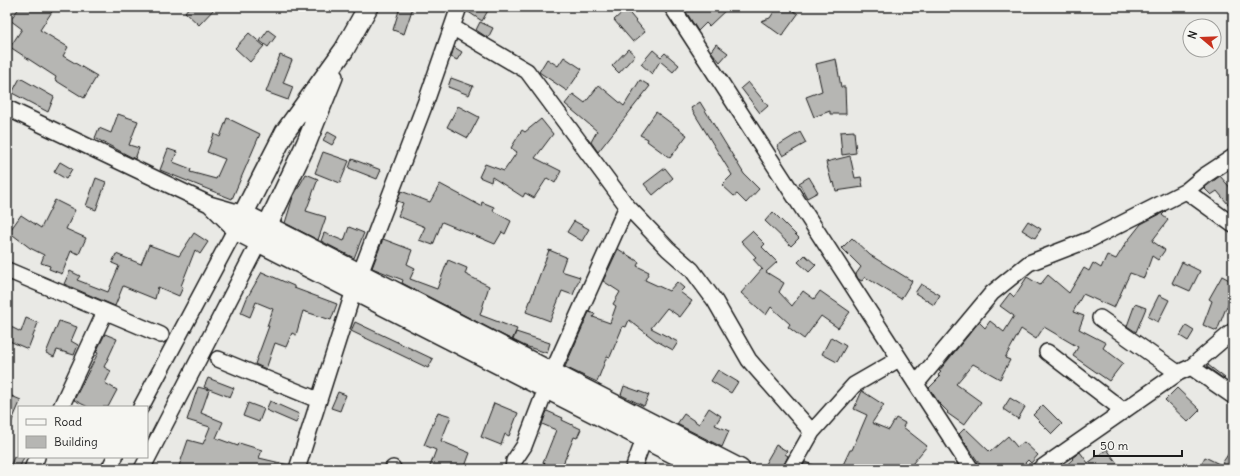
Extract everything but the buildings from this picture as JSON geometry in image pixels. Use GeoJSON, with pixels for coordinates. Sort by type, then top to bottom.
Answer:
{"type":"FeatureCollection","features":[{"type":"Feature","properties":{"kind":"main road"},"geometry":{"type":"LineString","coordinates":[[368,7],[344,50],[285,132],[240,222],[549,381],[740,469]]}},
{"type":"Feature","properties":{"kind":"main road"},"geometry":{"type":"LineString","coordinates":[[263,234],[306,144],[344,50]]}},
{"type":"Feature","properties":{"kind":"main road"},"geometry":{"type":"LineString","coordinates":[[549,381],[644,438],[704,469]]}},
{"type":"Feature","properties":{"kind":"street"},"geometry":{"type":"LineString","coordinates":[[297,469],[357,282],[428,96],[458,7]]}},
{"type":"Feature","properties":{"kind":"street"},"geometry":{"type":"LineString","coordinates":[[672,7],[970,469]]}},
{"type":"Feature","properties":{"kind":"street"},"geometry":{"type":"LineString","coordinates":[[452,27],[527,72],[627,206],[668,249],[692,270],[714,301],[749,360],[812,432]]}},
{"type":"Feature","properties":{"kind":"street"},"geometry":{"type":"LineString","coordinates":[[7,108],[209,204],[240,222],[142,406]]}},
{"type":"Feature","properties":{"kind":"street"},"geometry":{"type":"LineString","coordinates":[[916,384],[992,293],[1029,263],[1091,239],[1186,191],[1233,158]]}},
{"type":"Feature","properties":{"kind":"street"},"geometry":{"type":"LineString","coordinates":[[1186,191],[1233,225]]}},
{"type":"Feature","properties":{"kind":"street"},"geometry":{"type":"LineString","coordinates":[[513,469],[514,461],[524,446],[549,381],[627,206]]}},
{"type":"Feature","properties":{"kind":"street"},"geometry":{"type":"LineString","coordinates":[[148,457],[263,234]]}},
{"type":"Feature","properties":{"kind":"street"},"geometry":{"type":"LineString","coordinates":[[7,270],[161,335]]}},
{"type":"Feature","properties":{"kind":"street"},"geometry":{"type":"LineString","coordinates":[[61,406],[105,312]]}},
{"type":"Feature","properties":{"kind":"street"},"geometry":{"type":"LineString","coordinates":[[1100,318],[1184,370],[1233,396]]}},
{"type":"Feature","properties":{"kind":"street"},"geometry":{"type":"LineString","coordinates":[[1040,469],[1184,370],[1233,331]]}},
{"type":"Feature","properties":{"kind":"street"},"geometry":{"type":"LineString","coordinates":[[1047,352],[1124,411]]}},
{"type":"Feature","properties":{"kind":"street"},"geometry":{"type":"LineString","coordinates":[[218,358],[318,400]]}},
{"type":"Feature","properties":{"kind":"street"},"geometry":{"type":"LineString","coordinates":[[791,469],[812,432],[854,385],[899,359]]}},
{"type":"Feature","properties":{"kind":"street"},"geometry":{"type":"LineString","coordinates":[[633,469],[644,438]]}},
{"type":"Feature","properties":{"kind":"street"},"geometry":{"type":"LineString","coordinates":[[32,469],[37,458]]}},
{"type":"Feature","properties":{"kind":"street"},"geometry":{"type":"LineString","coordinates":[[108,469],[114,458]]}},
{"type":"Feature","properties":{"kind":"street"},"geometry":{"type":"LineString","coordinates":[[142,469],[148,458]]}}]}
